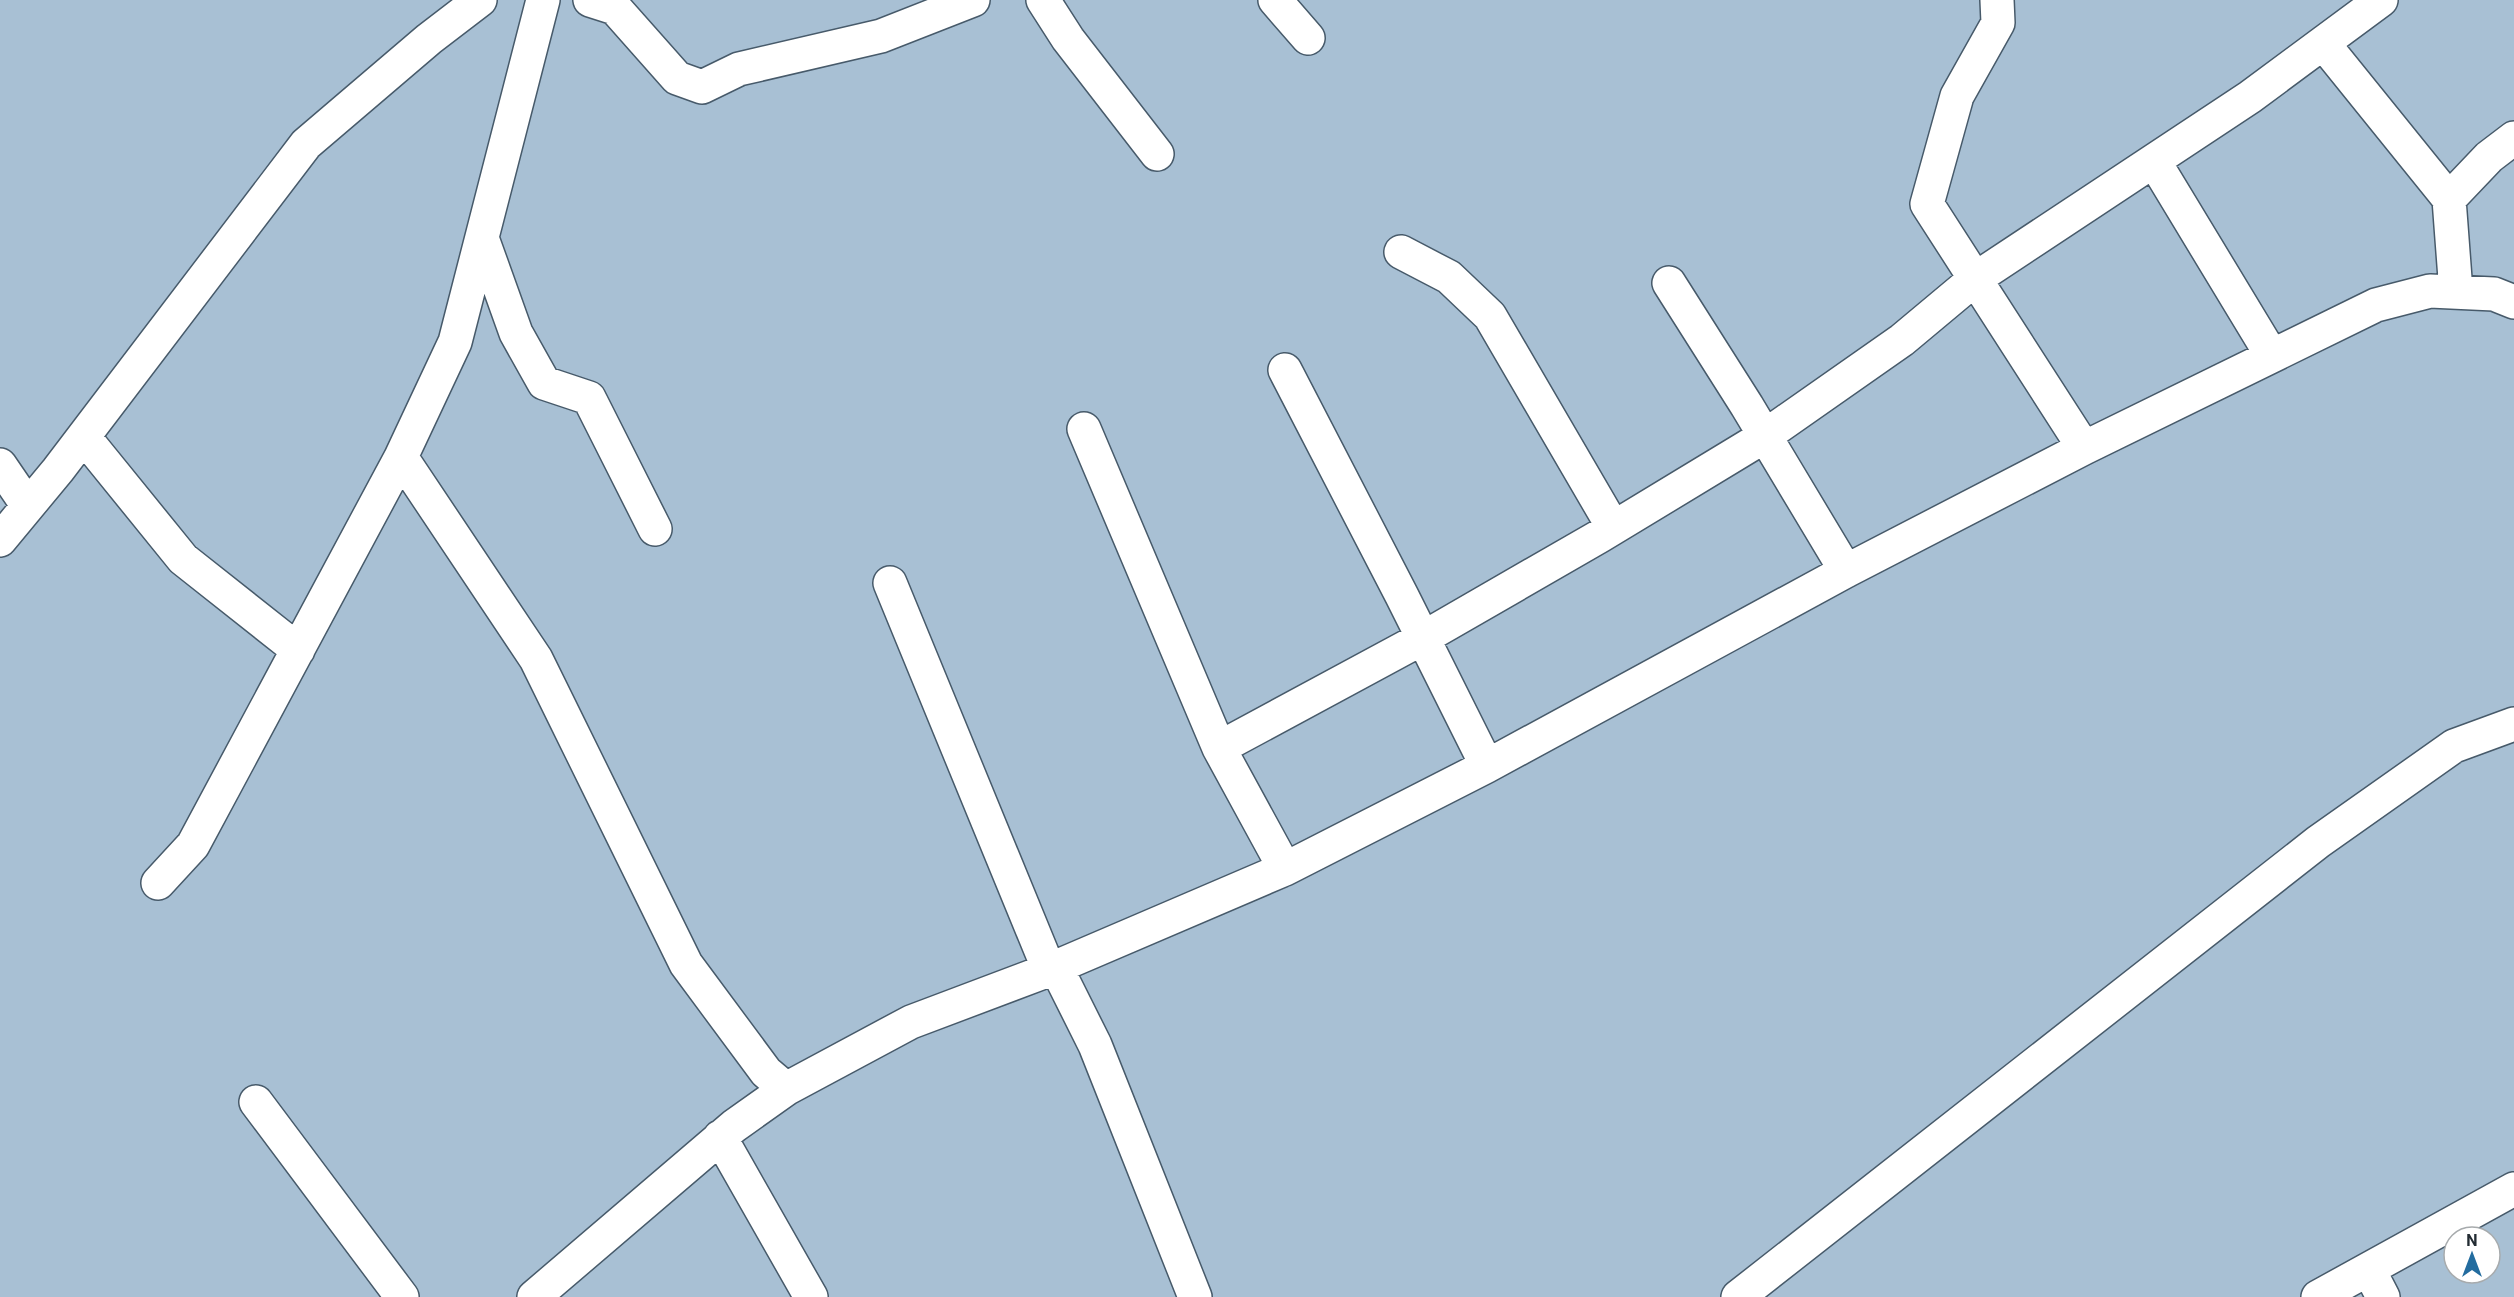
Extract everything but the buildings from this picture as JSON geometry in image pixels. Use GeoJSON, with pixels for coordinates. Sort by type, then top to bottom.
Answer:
{"type":"FeatureCollection","features":[{"type":"Feature","properties":{"kind":"street"},"geometry":{"type":"LineString","coordinates":[[0,540],[84,437],[306,144],[429,39],[480,0]]}},
{"type":"Feature","properties":{"kind":"street"},"geometry":{"type":"LineString","coordinates":[[158,883],[193,845],[401,458],[455,342],[543,0]]}},
{"type":"Feature","properties":{"kind":"street"},"geometry":{"type":"LineString","coordinates":[[590,0],[615,8],[677,78],[702,87],[739,69],[881,36],[973,0]]}},
{"type":"Feature","properties":{"kind":"street"},"geometry":{"type":"LineString","coordinates":[[1043,0],[1068,39],[1157,154]]}},
{"type":"Feature","properties":{"kind":"street"},"geometry":{"type":"LineString","coordinates":[[1275,0],[1308,38]]}},
{"type":"Feature","properties":{"kind":"street"},"geometry":{"type":"LineString","coordinates":[[1997,0],[1998,23],[1957,96],[1927,204],[2084,448]]}},
{"type":"Feature","properties":{"kind":"street"},"geometry":{"type":"LineString","coordinates":[[1219,748],[1423,638],[1765,436],[1902,340],[1976,279],[2250,97],[2381,0]]}},
{"type":"Feature","properties":{"kind":"street"},"geometry":{"type":"LineString","coordinates":[[2323,43],[2449,198],[2456,292]]}},
{"type":"Feature","properties":{"kind":"street"},"geometry":{"type":"LineString","coordinates":[[2449,198],[2490,157],[2514,138]]}},
{"type":"Feature","properties":{"kind":"street"},"geometry":{"type":"LineString","coordinates":[[2154,161],[2272,356]]}},
{"type":"Feature","properties":{"kind":"street"},"geometry":{"type":"LineString","coordinates":[[482,237],[516,333],[544,383],[589,398],[655,529]]}},
{"type":"Feature","properties":{"kind":"street"},"geometry":{"type":"LineString","coordinates":[[1401,252],[1449,276],[1490,316],[1613,527]]}},
{"type":"Feature","properties":{"kind":"street"},"geometry":{"type":"LineString","coordinates":[[1669,283],[1846,571]]}},
{"type":"Feature","properties":{"kind":"street"},"geometry":{"type":"LineString","coordinates":[[534,1297],[720,1137],[786,1089],[911,1022],[1053,968],[1285,869],[1487,766],[1846,571],[2084,448],[2376,305],[2430,291],[2494,294],[2514,302]]}},
{"type":"Feature","properties":{"kind":"street"},"geometry":{"type":"LineString","coordinates":[[1285,370],[1487,766]]}},
{"type":"Feature","properties":{"kind":"street"},"geometry":{"type":"LineString","coordinates":[[1084,429],[1219,748],[1285,869]]}},
{"type":"Feature","properties":{"kind":"street"},"geometry":{"type":"LineString","coordinates":[[84,437],[183,559],[298,650]]}},
{"type":"Feature","properties":{"kind":"street"},"geometry":{"type":"LineString","coordinates":[[401,458],[536,659],[686,964],[766,1072],[786,1089]]}},
{"type":"Feature","properties":{"kind":"street"},"geometry":{"type":"LineString","coordinates":[[0,465],[28,506]]}},
{"type":"Feature","properties":{"kind":"street"},"geometry":{"type":"LineString","coordinates":[[890,584],[1053,968],[1095,1045],[1195,1297]]}},
{"type":"Feature","properties":{"kind":"street"},"geometry":{"type":"LineString","coordinates":[[1738,1297],[2318,842],[2454,746],[2514,724]]}},
{"type":"Feature","properties":{"kind":"street"},"geometry":{"type":"LineString","coordinates":[[256,1102],[402,1297]]}},
{"type":"Feature","properties":{"kind":"street"},"geometry":{"type":"LineString","coordinates":[[720,1137],[811,1297]]}},
{"type":"Feature","properties":{"kind":"street"},"geometry":{"type":"LineString","coordinates":[[2318,1297],[2376,1283],[2514,1190]]}},
{"type":"Feature","properties":{"kind":"shaded area"},"geometry":{"type":"Polygon","coordinates":[[[0,0],[2514,0],[2514,1297],[0,1297],[0,0]]]}}]}
